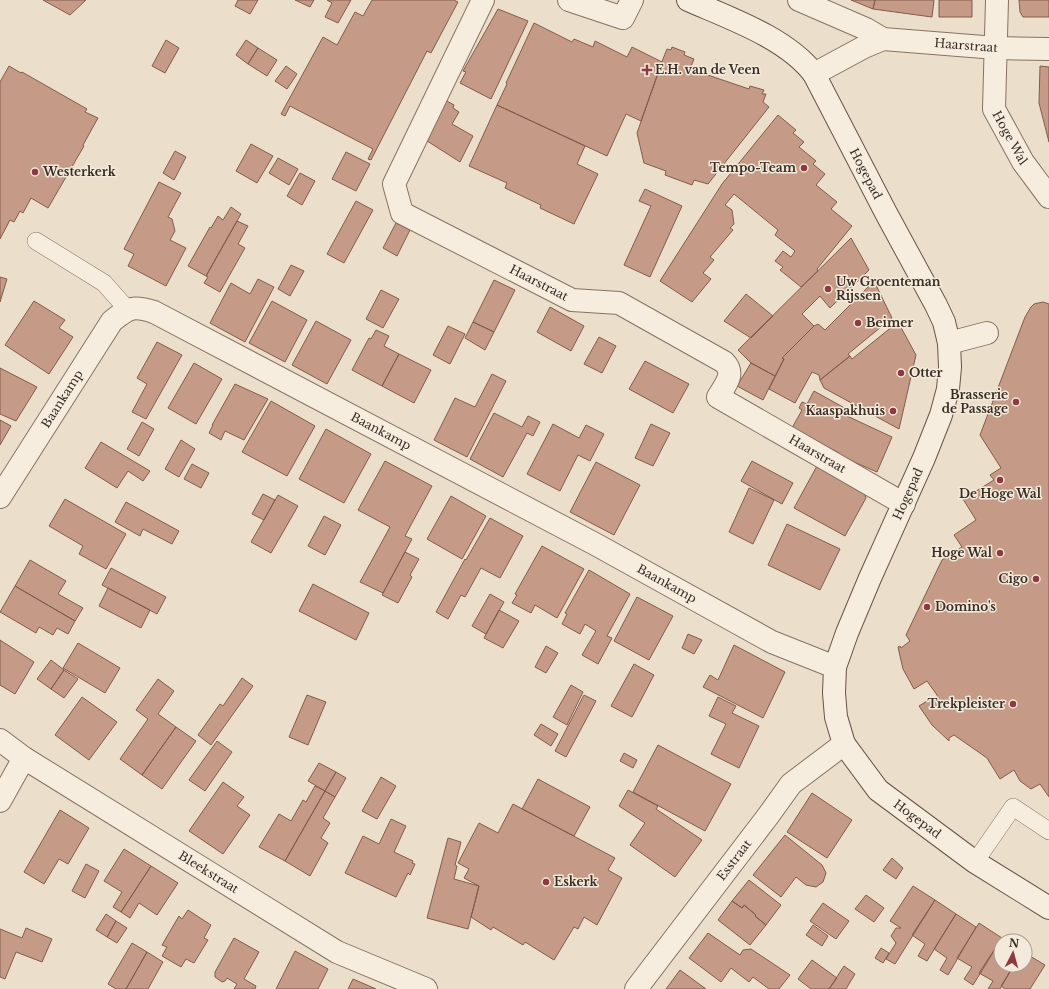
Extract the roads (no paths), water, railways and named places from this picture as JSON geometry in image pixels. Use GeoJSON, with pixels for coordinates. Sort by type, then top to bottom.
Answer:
{"type":"FeatureCollection","features":[{"type":"Feature","properties":{"kind":"street","name":"Haarstraat"},"geometry":{"type":"LineString","coordinates":[[483,0],[394,184],[402,213],[572,300],[619,303],[724,362],[729,367],[730,375],[718,397],[904,504]]}},
{"type":"Feature","properties":{"kind":"street"},"geometry":{"type":"LineString","coordinates":[[569,0],[623,18],[632,0]]}},
{"type":"Feature","properties":{"kind":"street","name":"Hogepad"},"geometry":{"type":"LineString","coordinates":[[688,0],[757,32],[793,53],[807,65],[814,74],[886,213],[936,305],[944,322],[949,343],[950,367],[948,389],[942,415],[904,504],[870,578],[847,633],[836,667],[834,693],[836,717],[844,744],[878,790],[975,862],[1049,908]]}},
{"type":"Feature","properties":{"kind":"street","name":"Haarstraat"},"geometry":{"type":"LineString","coordinates":[[799,0],[866,29],[883,39],[996,48],[1049,49]]}},
{"type":"Feature","properties":{"kind":"street","name":"Hoge Wal"},"geometry":{"type":"LineString","coordinates":[[997,0],[994,109],[1023,162],[1049,197]]}},
{"type":"Feature","properties":{"kind":"street","name":"Haarstraat"},"geometry":{"type":"LineString","coordinates":[[814,74],[864,47],[883,39]]}},
{"type":"Feature","properties":{"kind":"street","name":"Baankamp"},"geometry":{"type":"LineString","coordinates":[[0,497],[112,321],[127,309],[140,308],[154,312],[595,544],[772,642],[836,667]]}},
{"type":"Feature","properties":{"kind":"street"},"geometry":{"type":"LineString","coordinates":[[949,343],[987,334]]}},
{"type":"Feature","properties":{"kind":"street","name":"Bleekstraat"},"geometry":{"type":"LineString","coordinates":[[0,740],[24,758],[337,952],[426,989]]}},
{"type":"Feature","properties":{"kind":"street","name":"Esstraat"},"geometry":{"type":"LineString","coordinates":[[636,989],[791,784],[844,744]]}},
{"type":"Feature","properties":{"kind":"street"},"geometry":{"type":"LineString","coordinates":[[0,801],[24,758]]}},
{"type":"Feature","properties":{"kind":"lane"},"geometry":{"type":"LineString","coordinates":[[36,241],[104,283],[127,309]]}},
{"type":"Feature","properties":{"kind":"lane"},"geometry":{"type":"LineString","coordinates":[[975,862],[1013,807],[1049,831]]}},
{"type":"Feature","properties":{"kind":"place","name":"E.H. van de Veen"},"geometry":{"type":"Point","coordinates":[647,70]}},
{"type":"Feature","properties":{"kind":"place","name":"Tempo-Team"},"geometry":{"type":"Point","coordinates":[804,168]}},
{"type":"Feature","properties":{"kind":"place","name":"Westerkerk"},"geometry":{"type":"Point","coordinates":[35,172]}},
{"type":"Feature","properties":{"kind":"place","name":"Uw Groenteman Rijssen"},"geometry":{"type":"Point","coordinates":[828,289]}},
{"type":"Feature","properties":{"kind":"place","name":"Beimer"},"geometry":{"type":"Point","coordinates":[858,323]}},
{"type":"Feature","properties":{"kind":"place","name":"Otter"},"geometry":{"type":"Point","coordinates":[901,373]}},
{"type":"Feature","properties":{"kind":"place","name":"Brasserie de Passage"},"geometry":{"type":"Point","coordinates":[1016,402]}},
{"type":"Feature","properties":{"kind":"place","name":"Kaaspakhuis"},"geometry":{"type":"Point","coordinates":[893,411]}},
{"type":"Feature","properties":{"kind":"place","name":"De Hoge Wal"},"geometry":{"type":"Point","coordinates":[1000,480]}},
{"type":"Feature","properties":{"kind":"place","name":"Hoge Wal"},"geometry":{"type":"Point","coordinates":[1000,553]}},
{"type":"Feature","properties":{"kind":"place","name":"Cigo"},"geometry":{"type":"Point","coordinates":[1036,579]}},
{"type":"Feature","properties":{"kind":"place","name":"Domino's"},"geometry":{"type":"Point","coordinates":[927,607]}},
{"type":"Feature","properties":{"kind":"place","name":"Trekpleister"},"geometry":{"type":"Point","coordinates":[1013,704]}},
{"type":"Feature","properties":{"kind":"place","name":"Eskerk"},"geometry":{"type":"Point","coordinates":[546,882]}}]}
